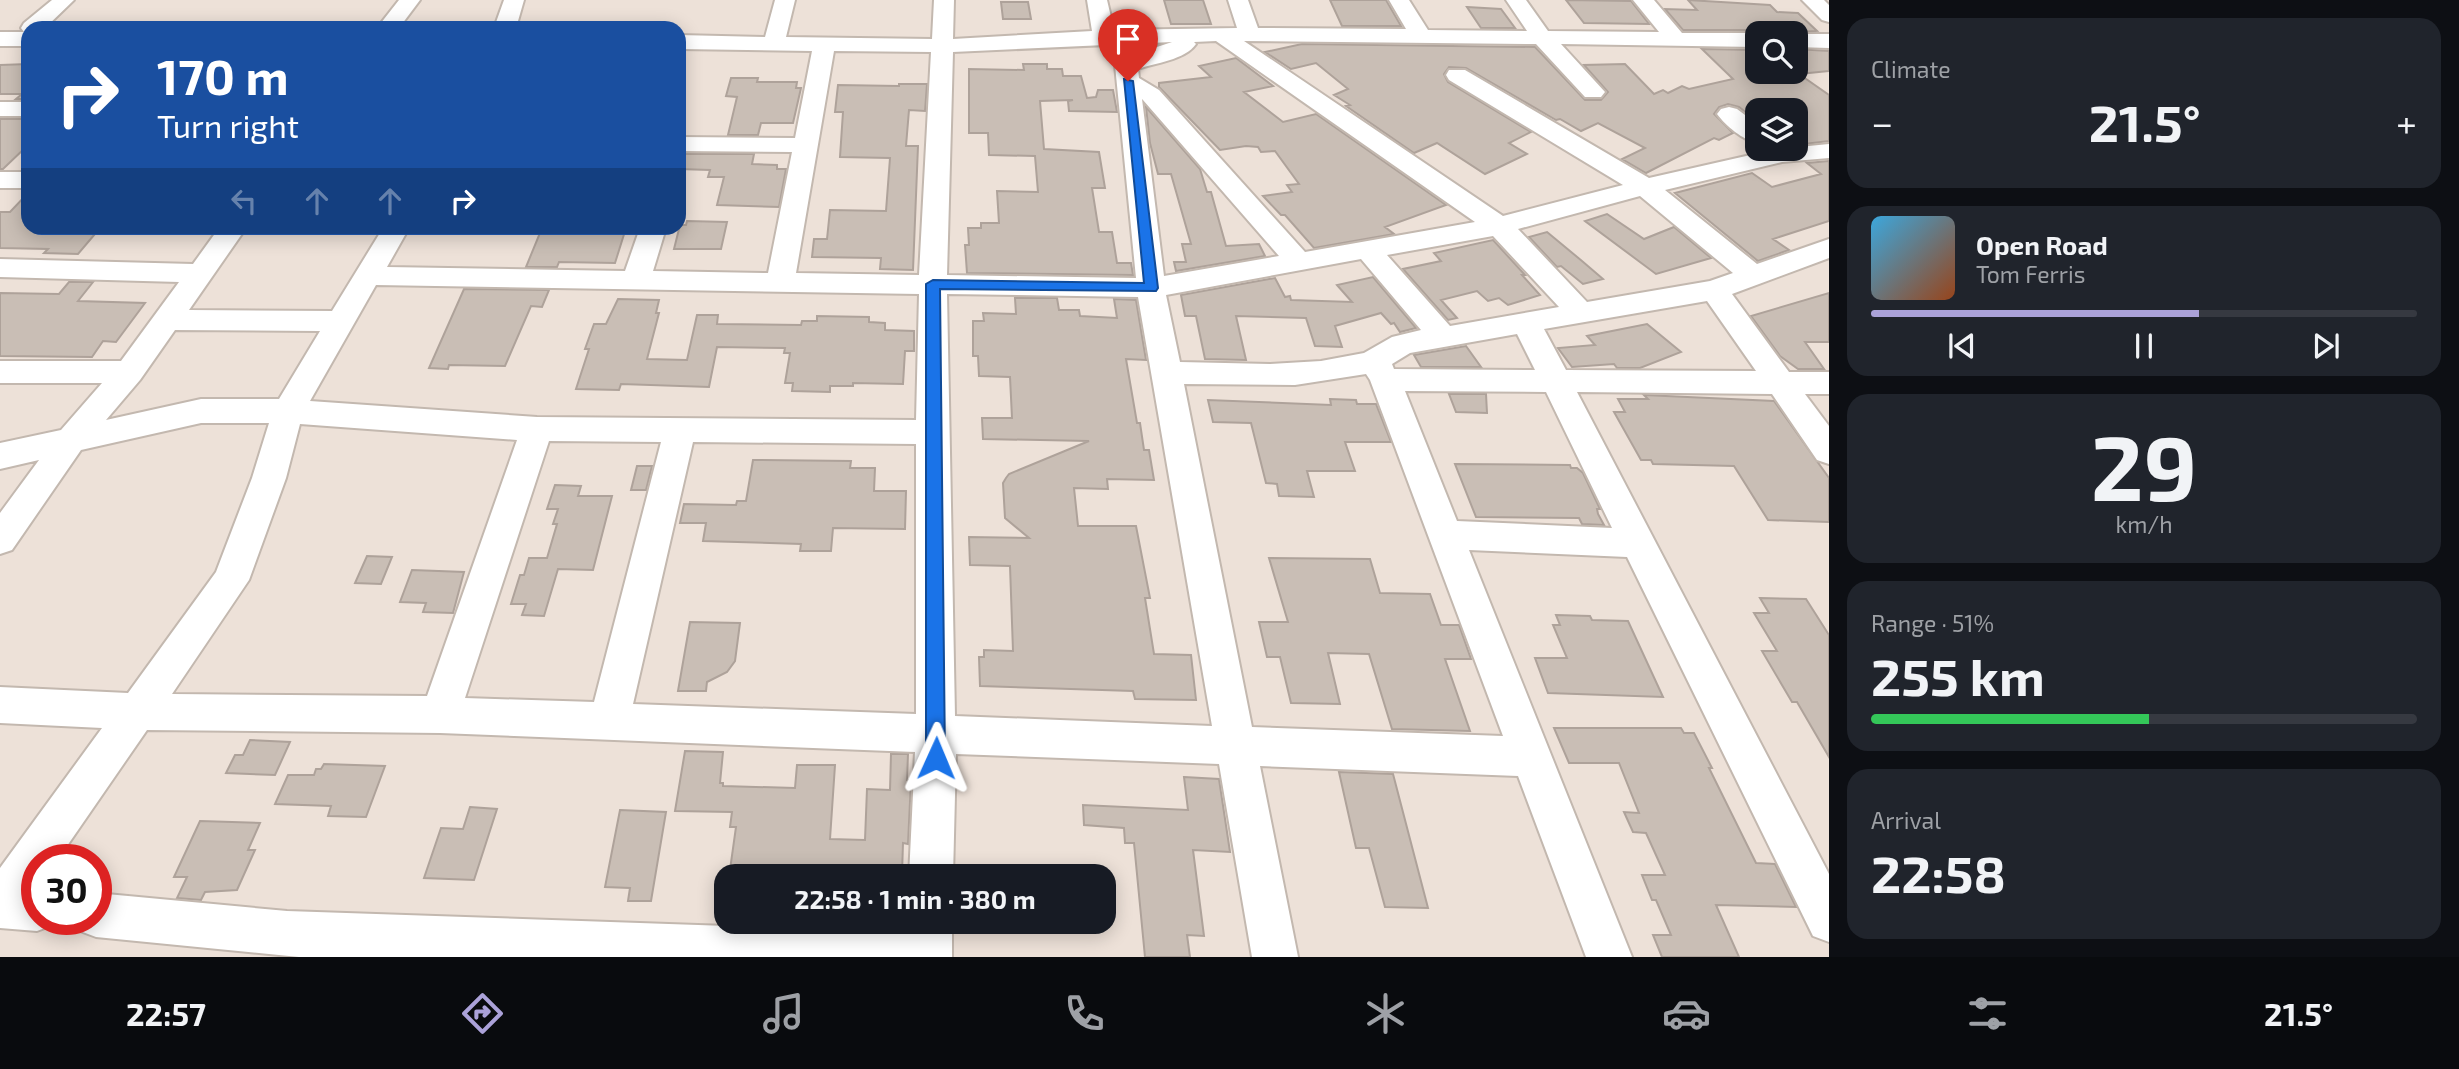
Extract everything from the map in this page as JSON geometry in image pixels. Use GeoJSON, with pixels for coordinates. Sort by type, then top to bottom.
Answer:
{"type":"FeatureCollection","features":[{"type":"Feature","properties":{"kind":"street"},"geometry":{"type":"LineString","coordinates":[[38,21],[64,0]]}},
{"type":"Feature","properties":{"kind":"street"},"geometry":{"type":"LineString","coordinates":[[394,21],[410,0]]}},
{"type":"Feature","properties":{"kind":"street"},"geometry":{"type":"LineString","coordinates":[[507,21],[514,0]]}},
{"type":"Feature","properties":{"kind":"street"},"geometry":{"type":"LineString","coordinates":[[774,43],[785,0]]}},
{"type":"Feature","properties":{"kind":"street"},"geometry":{"type":"LineString","coordinates":[[932,864],[936,734],[933,284],[944,0]]}},
{"type":"Feature","properties":{"kind":"street"},"geometry":{"type":"LineString","coordinates":[[1097,0],[1104,37]]}},
{"type":"Feature","properties":{"kind":"street"},"geometry":{"type":"LineString","coordinates":[[1238,0],[1250,34]]}},
{"type":"Feature","properties":{"kind":"street"},"geometry":{"type":"LineString","coordinates":[[1399,0],[1420,35]]}},
{"type":"Feature","properties":{"kind":"street"},"geometry":{"type":"LineString","coordinates":[[1516,0],[1541,36],[1593,92]]}},
{"type":"Feature","properties":{"kind":"street"},"geometry":{"type":"LineString","coordinates":[[1643,0],[1675,38]]}},
{"type":"Feature","properties":{"kind":"street"},"geometry":{"type":"LineString","coordinates":[[1812,0],[1829,16]]}},
{"type":"Feature","properties":{"kind":"street"},"geometry":{"type":"LineString","coordinates":[[686,42],[944,46],[1211,34],[1745,40]]}},
{"type":"Feature","properties":{"kind":"street"},"geometry":{"type":"LineString","coordinates":[[982,44],[1110,66],[1169,52],[1211,34]]}},
{"type":"Feature","properties":{"kind":"street"},"geometry":{"type":"LineString","coordinates":[[1211,34],[1499,226],[1580,312]]}},
{"type":"Feature","properties":{"kind":"street"},"geometry":{"type":"LineString","coordinates":[[1808,41],[1829,41]]}},
{"type":"Feature","properties":{"kind":"street"},"geometry":{"type":"LineString","coordinates":[[780,284],[824,44]]}},
{"type":"Feature","properties":{"kind":"street"},"geometry":{"type":"LineString","coordinates":[[1110,66],[1151,95],[1299,262]]}},
{"type":"Feature","properties":{"kind":"street"},"geometry":{"type":"LineString","coordinates":[[1110,66],[1275,957]]}},
{"type":"Feature","properties":{"kind":"street"},"geometry":{"type":"LineString","coordinates":[[1457,75],[1645,187],[1753,275]]}},
{"type":"Feature","properties":{"kind":"street"},"geometry":{"type":"LineString","coordinates":[[0,109],[21,110]]}},
{"type":"Feature","properties":{"kind":"street"},"geometry":{"type":"LineString","coordinates":[[1729,114],[1745,127]]}},
{"type":"Feature","properties":{"kind":"street"},"geometry":{"type":"LineString","coordinates":[[686,144],[806,145]]}},
{"type":"Feature","properties":{"kind":"street"},"geometry":{"type":"LineString","coordinates":[[1808,151],[1829,151]]}},
{"type":"Feature","properties":{"kind":"street"},"geometry":{"type":"LineString","coordinates":[[369,276],[1151,288],[1499,226],[1745,161]]}},
{"type":"Feature","properties":{"kind":"street"},"geometry":{"type":"LineString","coordinates":[[0,180],[21,180]]}},
{"type":"Feature","properties":{"kind":"street"},"geometry":{"type":"LineString","coordinates":[[0,540],[71,440],[129,372],[228,235]]}},
{"type":"Feature","properties":{"kind":"street"},"geometry":{"type":"LineString","coordinates":[[21,907],[0,905],[231,580],[269,478],[288,411],[392,235]]}},
{"type":"Feature","properties":{"kind":"street"},"geometry":{"type":"LineString","coordinates":[[636,281],[651,235]]}},
{"type":"Feature","properties":{"kind":"street"},"geometry":{"type":"LineString","coordinates":[[1380,370],[1403,344],[1714,290],[1829,248]]}},
{"type":"Feature","properties":{"kind":"street"},"geometry":{"type":"LineString","coordinates":[[1369,251],[1444,338]]}},
{"type":"Feature","properties":{"kind":"street"},"geometry":{"type":"LineString","coordinates":[[0,268],[200,273]]}},
{"type":"Feature","properties":{"kind":"street"},"geometry":{"type":"LineString","coordinates":[[1714,290],[1829,452]]}},
{"type":"Feature","properties":{"kind":"street"},"geometry":{"type":"LineString","coordinates":[[166,320],[342,321]]}},
{"type":"Feature","properties":{"kind":"street"},"geometry":{"type":"LineString","coordinates":[[1527,324],[1829,920]]}},
{"type":"Feature","properties":{"kind":"street"},"geometry":{"type":"LineString","coordinates":[[1167,373],[1380,370],[1556,381],[1829,383]]}},
{"type":"Feature","properties":{"kind":"street"},"geometry":{"type":"LineString","coordinates":[[1380,370],[1609,957]]}},
{"type":"Feature","properties":{"kind":"street"},"geometry":{"type":"LineString","coordinates":[[0,372],[129,372]]}},
{"type":"Feature","properties":{"kind":"street"},"geometry":{"type":"LineString","coordinates":[[0,456],[201,411],[288,411],[537,429],[932,432]]}},
{"type":"Feature","properties":{"kind":"street"},"geometry":{"type":"LineString","coordinates":[[440,715],[537,429]]}},
{"type":"Feature","properties":{"kind":"street"},"geometry":{"type":"LineString","coordinates":[[609,721],[680,429]]}},
{"type":"Feature","properties":{"kind":"street"},"geometry":{"type":"LineString","coordinates":[[1446,535],[1636,542]]}},
{"type":"Feature","properties":{"kind":"street"},"geometry":{"type":"LineString","coordinates":[[0,705],[138,712],[440,715],[1532,757]]}},
{"type":"Feature","properties":{"kind":"street"},"geometry":{"type":"LineString","coordinates":[[112,917],[287,934],[319,946],[929,945]]}},
{"type":"Feature","properties":{"kind":"building"},"geometry":{"type":"Polygon","coordinates":[[[1164,0],[1203,0],[1211,24],[1171,24],[1164,0]]]}},
{"type":"Feature","properties":{"kind":"building"},"geometry":{"type":"Polygon","coordinates":[[[1330,0],[1386,0],[1401,26],[1342,26],[1330,0]]]}},
{"type":"Feature","properties":{"kind":"building"},"geometry":{"type":"Polygon","coordinates":[[[1566,0],[1631,1],[1649,24],[1584,23],[1566,0]]]}},
{"type":"Feature","properties":{"kind":"building"},"geometry":{"type":"Polygon","coordinates":[[[1688,0],[1770,5],[1777,12],[1798,13],[1806,21],[1745,21],[1745,30],[1683,30],[1665,9],[1697,10],[1688,0]]]}},
{"type":"Feature","properties":{"kind":"building"},"geometry":{"type":"Polygon","coordinates":[[[1001,2],[1028,2],[1031,19],[1003,19],[1001,2]]]}},
{"type":"Feature","properties":{"kind":"building"},"geometry":{"type":"Polygon","coordinates":[[[1467,7],[1501,9],[1515,28],[1481,28],[1467,7]]]}},
{"type":"Feature","properties":{"kind":"building"},"geometry":{"type":"Polygon","coordinates":[[[1808,22],[1817,31],[1808,32],[1808,22]]]}},
{"type":"Feature","properties":{"kind":"building"},"geometry":{"type":"Polygon","coordinates":[[[1302,44],[1535,47],[1585,100],[1601,100],[1608,92],[1584,65],[1625,64],[1654,94],[1663,90],[1668,93],[1682,86],[1689,89],[1733,79],[1702,49],[1745,50],[1745,84],[1808,84],[1808,80],[1829,95],[1829,141],[1808,144],[1808,98],[1745,98],[1745,112],[1728,104],[1719,107],[1714,114],[1733,133],[1719,140],[1714,138],[1646,173],[1622,159],[1645,148],[1598,123],[1581,131],[1560,119],[1556,120],[1466,68],[1449,67],[1444,74],[1448,82],[1531,132],[1509,143],[1527,154],[1485,174],[1437,143],[1414,153],[1334,95],[1348,89],[1316,63],[1291,69],[1265,52],[1302,44]]]}},
{"type":"Feature","properties":{"kind":"building"},"geometry":{"type":"Polygon","coordinates":[[[1808,50],[1829,51],[1829,71],[1808,73],[1808,50]]]}},
{"type":"Feature","properties":{"kind":"building"},"geometry":{"type":"Polygon","coordinates":[[[1236,58],[1273,86],[1244,92],[1283,122],[1316,114],[1446,205],[1385,227],[1394,234],[1314,248],[1285,215],[1281,215],[1263,196],[1292,192],[1287,185],[1299,184],[1275,151],[1261,152],[1258,147],[1246,146],[1220,150],[1159,87],[1159,83],[1211,77],[1199,66],[1236,58]]]}},
{"type":"Feature","properties":{"kind":"building"},"geometry":{"type":"Polygon","coordinates":[[[21,64],[21,94],[0,94],[0,65],[21,64]]]}},
{"type":"Feature","properties":{"kind":"building"},"geometry":{"type":"Polygon","coordinates":[[[1023,64],[1047,64],[1047,69],[1062,69],[1063,76],[1081,76],[1087,98],[1096,97],[1098,90],[1113,90],[1117,112],[1069,111],[1068,101],[1073,100],[1040,101],[1044,149],[1099,152],[1105,188],[1092,188],[1099,232],[1112,232],[1117,263],[1131,263],[1133,275],[967,273],[965,245],[969,245],[968,228],[981,228],[981,223],[999,223],[997,191],[1038,192],[1035,156],[989,155],[988,133],[969,133],[969,69],[1024,70],[1023,64]]]}},
{"type":"Feature","properties":{"kind":"building"},"geometry":{"type":"Polygon","coordinates":[[[731,78],[758,78],[757,82],[797,82],[796,88],[801,88],[793,123],[761,123],[758,135],[728,135],[737,97],[726,96],[731,78]]]}},
{"type":"Feature","properties":{"kind":"building"},"geometry":{"type":"Polygon","coordinates":[[[927,84],[925,111],[909,110],[906,146],[918,146],[913,270],[880,269],[881,258],[812,257],[814,239],[827,239],[830,210],[886,211],[890,158],[840,157],[843,112],[835,112],[838,85],[927,84]]]}},
{"type":"Feature","properties":{"kind":"building"},"geometry":{"type":"Polygon","coordinates":[[[1146,107],[1200,169],[1207,192],[1211,192],[1226,246],[1259,244],[1265,256],[1176,271],[1174,262],[1186,262],[1182,244],[1191,244],[1171,174],[1158,174],[1150,143],[1146,107]]]}},
{"type":"Feature","properties":{"kind":"building"},"geometry":{"type":"Polygon","coordinates":[[[0,119],[21,119],[21,152],[0,169],[0,119]]]}},
{"type":"Feature","properties":{"kind":"building"},"geometry":{"type":"Polygon","coordinates":[[[686,154],[754,154],[752,164],[777,165],[777,169],[786,169],[779,207],[717,205],[724,177],[708,177],[710,170],[686,169],[686,154]]]}},
{"type":"Feature","properties":{"kind":"building"},"geometry":{"type":"Polygon","coordinates":[[[1829,161],[1829,221],[1773,239],[1789,250],[1758,261],[1675,193],[1752,173],[1772,187],[1821,174],[1807,163],[1829,161]]]}},
{"type":"Feature","properties":{"kind":"building"},"geometry":{"type":"Polygon","coordinates":[[[21,200],[21,235],[94,235],[78,254],[44,253],[48,249],[0,248],[0,212],[10,212],[21,200]]]}},
{"type":"Feature","properties":{"kind":"building"},"geometry":{"type":"Polygon","coordinates":[[[1607,214],[1644,239],[1674,227],[1711,258],[1656,274],[1585,221],[1607,214]]]}},
{"type":"Feature","properties":{"kind":"building"},"geometry":{"type":"Polygon","coordinates":[[[687,221],[727,222],[721,249],[674,249],[678,235],[686,235],[687,221]]]}},
{"type":"Feature","properties":{"kind":"building"},"geometry":{"type":"Polygon","coordinates":[[[1547,232],[1603,279],[1583,284],[1561,266],[1557,267],[1529,237],[1547,232]]]}},
{"type":"Feature","properties":{"kind":"building"},"geometry":{"type":"Polygon","coordinates":[[[539,235],[624,235],[615,263],[559,262],[557,267],[526,267],[539,235]]]}},
{"type":"Feature","properties":{"kind":"building"},"geometry":{"type":"Polygon","coordinates":[[[1493,240],[1540,295],[1508,305],[1499,298],[1488,301],[1477,291],[1441,300],[1457,318],[1448,320],[1403,269],[1441,261],[1434,253],[1493,240]]]}},
{"type":"Feature","properties":{"kind":"building"},"geometry":{"type":"Polygon","coordinates":[[[1373,277],[1416,328],[1400,332],[1394,323],[1391,324],[1381,313],[1335,326],[1342,347],[1315,346],[1306,318],[1236,316],[1246,360],[1205,359],[1196,316],[1185,316],[1181,295],[1275,278],[1285,297],[1290,296],[1291,300],[1352,302],[1337,285],[1373,277]]]}},
{"type":"Feature","properties":{"kind":"building"},"geometry":{"type":"Polygon","coordinates":[[[69,282],[93,282],[78,301],[145,303],[116,342],[103,341],[92,357],[0,356],[0,293],[59,294],[69,282]]]}},
{"type":"Feature","properties":{"kind":"building"},"geometry":{"type":"Polygon","coordinates":[[[464,289],[549,290],[542,307],[531,306],[505,366],[449,365],[448,369],[429,368],[464,289]]]}},
{"type":"Feature","properties":{"kind":"building"},"geometry":{"type":"Polygon","coordinates":[[[1829,293],[1829,342],[1805,342],[1824,369],[1798,369],[1780,356],[1751,316],[1829,293]]]}},
{"type":"Feature","properties":{"kind":"building"},"geometry":{"type":"Polygon","coordinates":[[[1015,298],[1057,298],[1059,310],[1079,310],[1080,316],[1117,318],[1114,299],[1136,300],[1146,360],[1126,359],[1137,423],[1140,423],[1144,450],[1149,450],[1154,480],[1107,479],[1108,489],[1074,488],[1078,526],[1136,526],[1150,598],[1145,598],[1154,654],[1191,655],[1196,700],[1135,699],[1133,691],[980,686],[979,657],[984,657],[984,650],[1013,651],[1010,566],[970,565],[969,537],[1029,538],[1005,518],[1003,483],[1006,478],[1009,474],[1089,441],[983,439],[982,418],[1012,418],[1010,377],[979,376],[978,356],[973,356],[973,321],[984,321],[983,313],[1016,314],[1015,298]]]}},
{"type":"Feature","properties":{"kind":"building"},"geometry":{"type":"Polygon","coordinates":[[[618,299],[659,300],[656,313],[659,313],[647,359],[687,360],[697,315],[718,315],[717,324],[801,325],[802,321],[817,321],[817,316],[869,317],[869,322],[885,323],[885,330],[914,331],[914,351],[905,351],[903,384],[853,383],[853,386],[830,386],[830,392],[792,391],[793,383],[785,383],[790,353],[784,353],[785,348],[717,347],[709,387],[621,384],[619,390],[576,389],[594,324],[606,324],[618,299]]]}},
{"type":"Feature","properties":{"kind":"building"},"geometry":{"type":"Polygon","coordinates":[[[1647,324],[1681,352],[1640,368],[1617,368],[1614,364],[1572,367],[1558,348],[1595,345],[1587,336],[1647,324]]]}},
{"type":"Feature","properties":{"kind":"building"},"geometry":{"type":"Polygon","coordinates":[[[1466,346],[1481,367],[1421,367],[1414,355],[1466,346]]]}},
{"type":"Feature","properties":{"kind":"building"},"geometry":{"type":"Polygon","coordinates":[[[1449,394],[1486,394],[1487,413],[1456,412],[1449,394]]]}},
{"type":"Feature","properties":{"kind":"building"},"geometry":{"type":"Polygon","coordinates":[[[1644,395],[1774,401],[1829,478],[1829,522],[1768,520],[1734,466],[1653,464],[1651,460],[1641,460],[1614,412],[1625,412],[1618,399],[1648,399],[1644,395]]]}},
{"type":"Feature","properties":{"kind":"building"},"geometry":{"type":"Polygon","coordinates":[[[1330,399],[1376,404],[1391,442],[1345,442],[1355,471],[1307,471],[1314,497],[1279,496],[1277,484],[1266,483],[1251,423],[1213,422],[1208,400],[1331,405],[1330,399]]]}},
{"type":"Feature","properties":{"kind":"building"},"geometry":{"type":"Polygon","coordinates":[[[753,460],[851,461],[850,468],[875,468],[874,491],[906,491],[905,529],[833,528],[831,551],[800,551],[801,544],[703,541],[706,523],[680,523],[684,504],[736,505],[737,501],[746,501],[753,460]]]}},
{"type":"Feature","properties":{"kind":"building"},"geometry":{"type":"Polygon","coordinates":[[[1455,464],[1570,465],[1583,473],[1600,509],[1597,509],[1598,514],[1604,525],[1582,524],[1579,518],[1476,517],[1455,464]]]}},
{"type":"Feature","properties":{"kind":"building"},"geometry":{"type":"Polygon","coordinates":[[[637,466],[652,466],[646,490],[631,490],[637,466]]]}},
{"type":"Feature","properties":{"kind":"building"},"geometry":{"type":"Polygon","coordinates":[[[555,485],[581,486],[578,496],[612,496],[593,570],[558,569],[544,616],[522,615],[526,604],[511,604],[520,575],[524,575],[529,558],[547,558],[557,524],[553,524],[558,509],[547,509],[555,485]]]}},
{"type":"Feature","properties":{"kind":"building"},"geometry":{"type":"Polygon","coordinates":[[[367,556],[392,557],[381,584],[355,583],[367,556]]]}},
{"type":"Feature","properties":{"kind":"building"},"geometry":{"type":"Polygon","coordinates":[[[1269,558],[1370,559],[1380,593],[1430,594],[1441,625],[1459,625],[1471,659],[1445,659],[1470,731],[1392,729],[1369,654],[1328,653],[1340,704],[1291,703],[1280,657],[1267,657],[1259,622],[1288,622],[1269,558]]]}},
{"type":"Feature","properties":{"kind":"building"},"geometry":{"type":"Polygon","coordinates":[[[412,570],[464,572],[453,613],[423,612],[426,603],[400,602],[412,570]]]}},
{"type":"Feature","properties":{"kind":"building"},"geometry":{"type":"Polygon","coordinates":[[[1760,598],[1806,599],[1829,635],[1829,757],[1797,702],[1792,702],[1762,651],[1777,651],[1754,613],[1769,613],[1760,598]]]}},
{"type":"Feature","properties":{"kind":"building"},"geometry":{"type":"Polygon","coordinates":[[[1556,615],[1628,621],[1663,697],[1548,693],[1535,658],[1567,658],[1553,625],[1560,625],[1556,615]]]}},
{"type":"Feature","properties":{"kind":"building"},"geometry":{"type":"Polygon","coordinates":[[[690,622],[740,623],[735,661],[727,672],[707,682],[706,691],[678,691],[690,622]]]}},
{"type":"Feature","properties":{"kind":"building"},"geometry":{"type":"Polygon","coordinates":[[[1554,728],[1681,728],[1684,733],[1694,733],[1756,863],[1775,864],[1796,907],[1716,905],[1739,957],[1662,957],[1653,935],[1671,935],[1642,875],[1665,875],[1646,833],[1633,832],[1624,812],[1639,813],[1619,763],[1569,763],[1554,728]]]}},
{"type":"Feature","properties":{"kind":"building"},"geometry":{"type":"Polygon","coordinates":[[[250,740],[290,742],[275,775],[226,773],[235,755],[243,755],[250,740]]]}},
{"type":"Feature","properties":{"kind":"building"},"geometry":{"type":"Polygon","coordinates":[[[685,751],[723,752],[720,783],[723,783],[723,786],[795,788],[797,765],[835,765],[830,839],[865,840],[867,789],[890,790],[891,754],[908,754],[907,780],[911,780],[908,844],[903,843],[902,864],[731,864],[736,827],[730,827],[732,812],[675,811],[685,751]]]}},
{"type":"Feature","properties":{"kind":"building"},"geometry":{"type":"Polygon","coordinates":[[[324,764],[385,766],[366,817],[328,816],[331,806],[275,804],[288,775],[314,775],[316,769],[321,769],[324,764]]]}},
{"type":"Feature","properties":{"kind":"building"},"geometry":{"type":"Polygon","coordinates":[[[1339,772],[1393,774],[1428,908],[1385,907],[1369,848],[1356,848],[1339,772]]]}},
{"type":"Feature","properties":{"kind":"building"},"geometry":{"type":"Polygon","coordinates":[[[1184,777],[1219,779],[1230,852],[1193,850],[1204,936],[1187,935],[1190,957],[1145,957],[1134,843],[1125,843],[1124,828],[1084,825],[1083,805],[1188,810],[1184,777]]]}},
{"type":"Feature","properties":{"kind":"building"},"geometry":{"type":"Polygon","coordinates":[[[470,807],[497,809],[474,880],[424,878],[441,828],[463,829],[470,807]]]}},
{"type":"Feature","properties":{"kind":"building"},"geometry":{"type":"Polygon","coordinates":[[[620,810],[666,812],[651,901],[628,901],[630,888],[605,887],[620,810]]]}},
{"type":"Feature","properties":{"kind":"building"},"geometry":{"type":"Polygon","coordinates":[[[200,821],[260,823],[248,850],[255,850],[237,890],[205,892],[201,900],[177,898],[187,877],[174,877],[200,821]]]}},
{"type":"Feature","properties":{"kind":"route"},"geometry":{"type":"LineString","coordinates":[[936,758],[933,284],[1151,288],[1128,81]]}}]}
